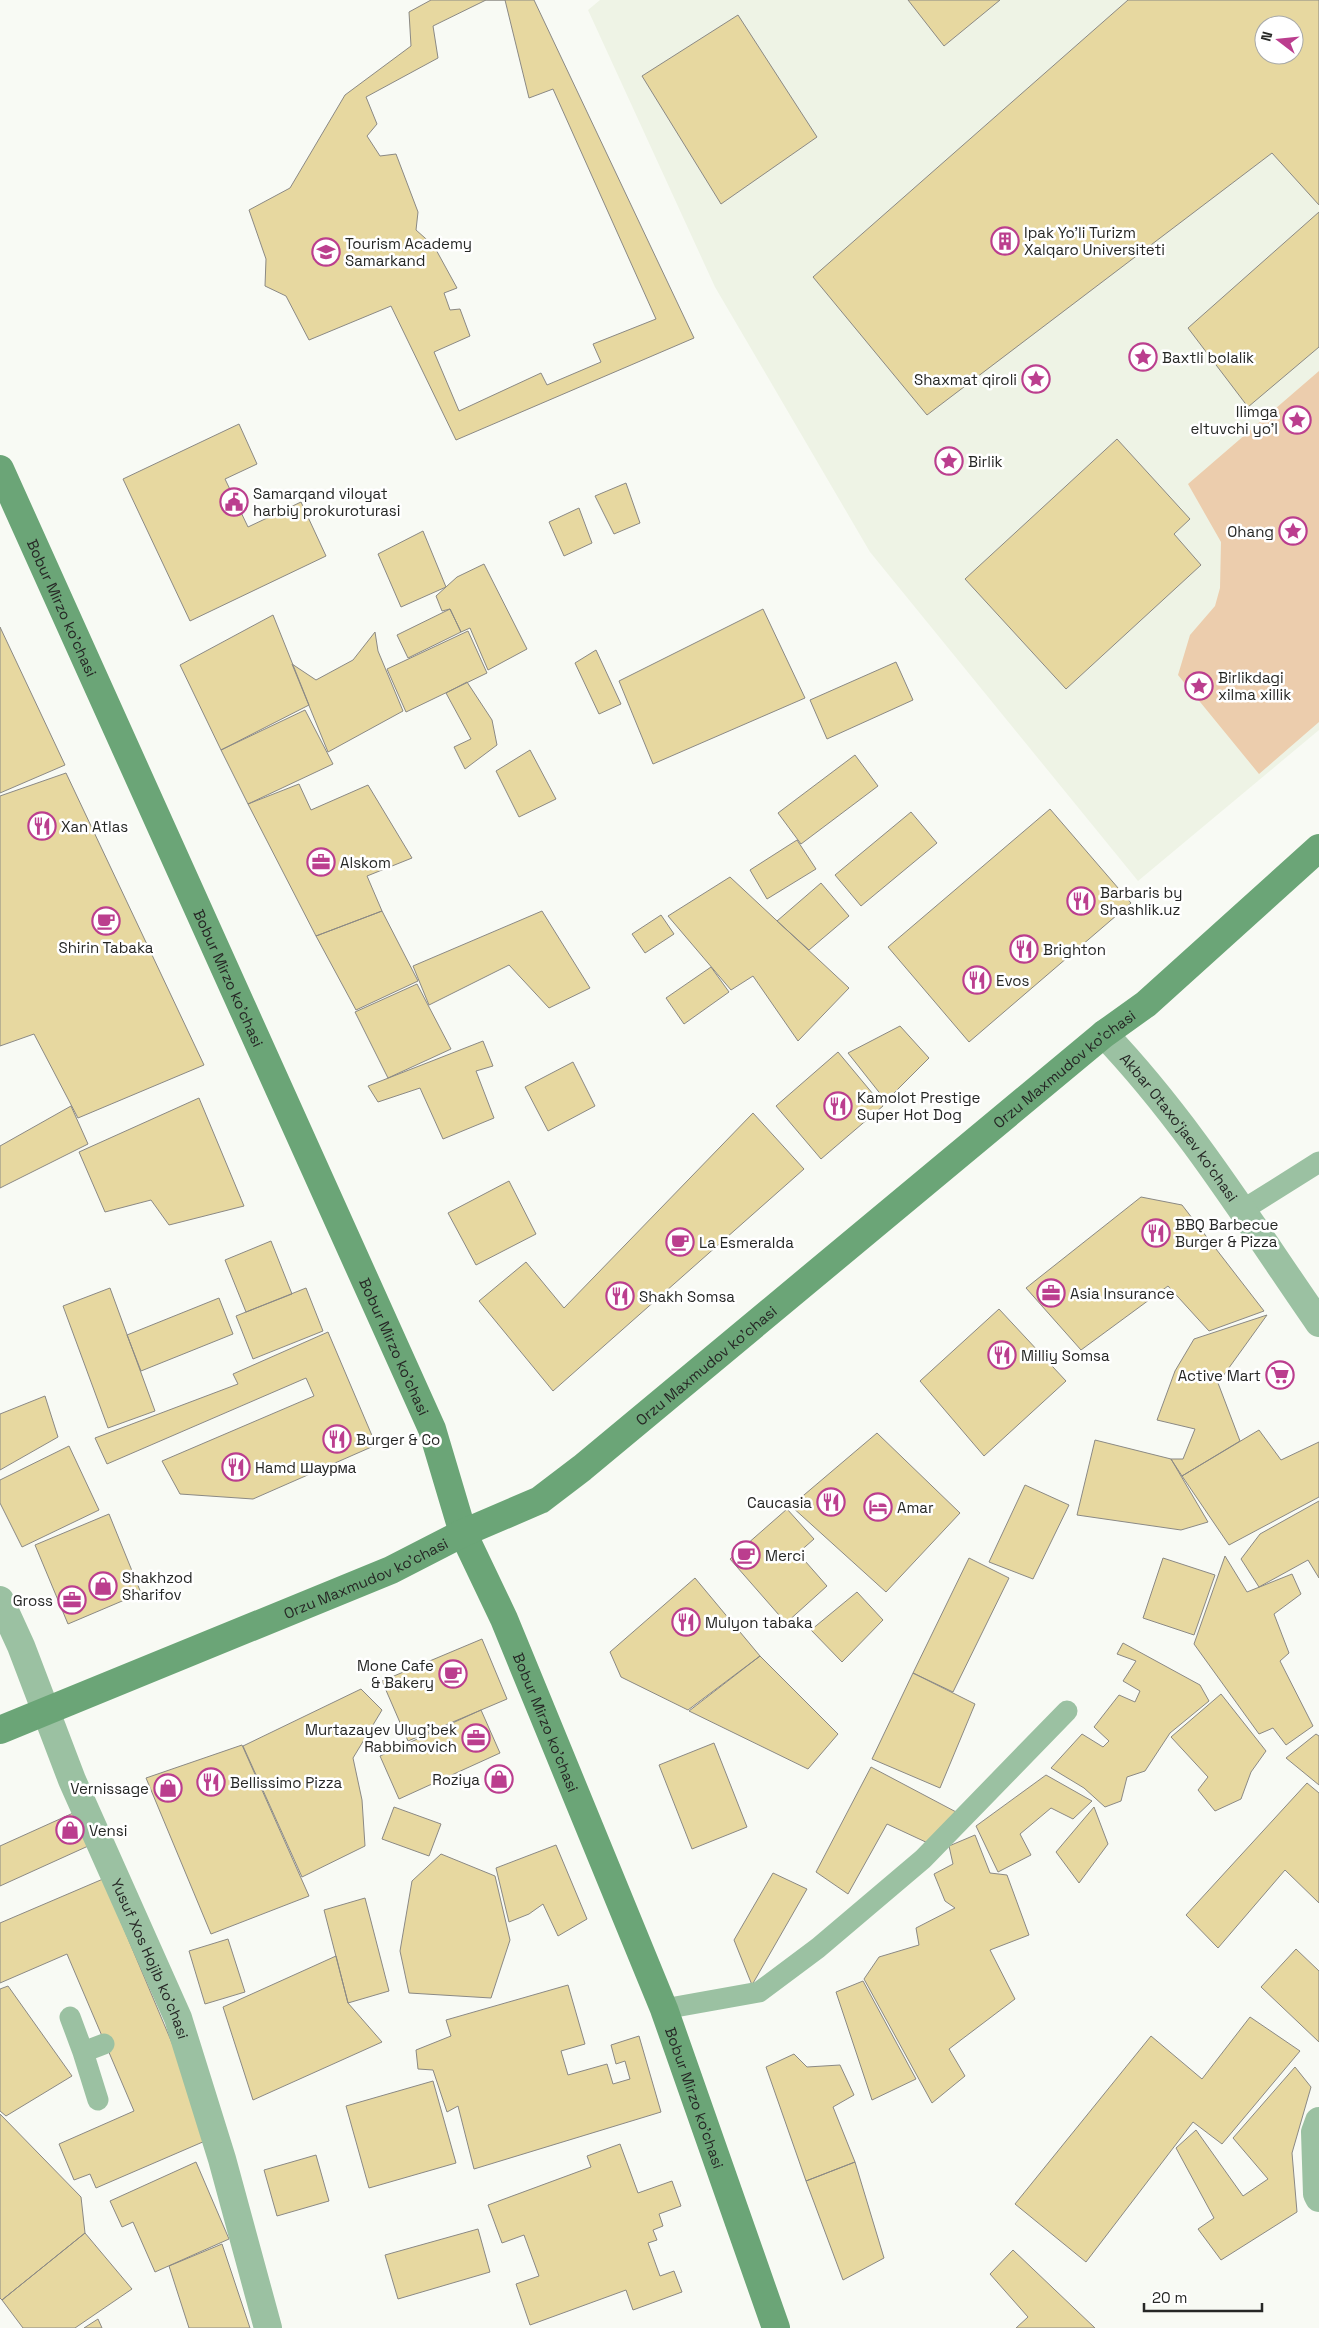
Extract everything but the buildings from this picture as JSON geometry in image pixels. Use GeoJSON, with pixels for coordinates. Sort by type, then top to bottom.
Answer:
{"type":"FeatureCollection","features":[{"type":"Feature","properties":{"kind":"main road","name":"Bobur Mirzo ko'chasi"},"geometry":{"type":"LineString","coordinates":[[0,469],[432,1429],[463,1533],[504,1619],[664,2009],[776,2328]]}},
{"type":"Feature","properties":{"kind":"main road","name":"Orzu Maxmudov ko'chasi"},"geometry":{"type":"LineString","coordinates":[[0,1730],[391,1570],[463,1533],[540,1500],[1104,1034],[1146,1004],[1319,848]]}},
{"type":"Feature","properties":{"kind":"street","name":"Akbar Otaxo‘jaev ko‘chasi"},"geometry":{"type":"LineString","coordinates":[[1104,1034],[1168,1108],[1319,1323]]}},
{"type":"Feature","properties":{"kind":"street","name":"Yusuf Xos Hojib ko'chasi"},"geometry":{"type":"LineString","coordinates":[[0,1600],[21,1646],[72,1780],[143,1935],[175,2020],[222,2159],[268,2328]]}},
{"type":"Feature","properties":{"kind":"street"},"geometry":{"type":"LineString","coordinates":[[1319,2121],[1315,2132],[1317,2194],[1319,2198]]}},
{"type":"Feature","properties":{"kind":"lane"},"geometry":{"type":"LineString","coordinates":[[1241,1211],[1319,1162]]}},
{"type":"Feature","properties":{"kind":"lane"},"geometry":{"type":"LineString","coordinates":[[664,2009],[760,1992],[818,1948],[923,1859],[1066,1711]]}},
{"type":"Feature","properties":{"kind":"lane"},"geometry":{"type":"LineString","coordinates":[[70,2017],[98,2100]]}},
{"type":"Feature","properties":{"kind":"lane"},"geometry":{"type":"LineString","coordinates":[[83,2052],[104,2044]]}},
{"type":"Feature","properties":{"kind":"shaded area"},"geometry":{"type":"Polygon","coordinates":[[[600,0],[1319,0],[1319,730],[1138,881],[870,552],[715,287],[588,10],[600,0]]]}},
{"type":"Feature","properties":{"kind":"shaded area"},"geometry":{"type":"Polygon","coordinates":[[[1319,371],[1319,722],[1259,774],[1178,675],[1190,635],[1215,606],[1220,588],[1221,542],[1188,484],[1319,371]]]}},
{"type":"Feature","properties":{"kind":"place","name":"Ipak Yo'li Turizm Xalqaro Universiteti"},"geometry":{"type":"Point","coordinates":[1005,241]}},
{"type":"Feature","properties":{"kind":"place","name":"Tourism Academy Samarkand"},"geometry":{"type":"Point","coordinates":[326,252]}},
{"type":"Feature","properties":{"kind":"place","name":"Baxtli bolalik"},"geometry":{"type":"Point","coordinates":[1143,357]}},
{"type":"Feature","properties":{"kind":"place","name":"Shaxmat qiroli"},"geometry":{"type":"Point","coordinates":[1036,379]}},
{"type":"Feature","properties":{"kind":"place","name":"Ilimga eltuvchi yo'l"},"geometry":{"type":"Point","coordinates":[1297,420]}},
{"type":"Feature","properties":{"kind":"place","name":"Birlik"},"geometry":{"type":"Point","coordinates":[949,461]}},
{"type":"Feature","properties":{"kind":"place","name":"Samarqand viloyat harbiy prokuroturasi"},"geometry":{"type":"Point","coordinates":[234,502]}},
{"type":"Feature","properties":{"kind":"place","name":"Ohang"},"geometry":{"type":"Point","coordinates":[1293,531]}},
{"type":"Feature","properties":{"kind":"place","name":"Birlikdagi xilma xillik"},"geometry":{"type":"Point","coordinates":[1199,686]}},
{"type":"Feature","properties":{"kind":"place","name":"Xan Atlas"},"geometry":{"type":"Point","coordinates":[42,826]}},
{"type":"Feature","properties":{"kind":"place","name":"Alskom"},"geometry":{"type":"Point","coordinates":[321,862]}},
{"type":"Feature","properties":{"kind":"place","name":"Barbaris by Shashlik.uz"},"geometry":{"type":"Point","coordinates":[1081,901]}},
{"type":"Feature","properties":{"kind":"place","name":"Shirin Tabaka"},"geometry":{"type":"Point","coordinates":[106,921]}},
{"type":"Feature","properties":{"kind":"place","name":"Brighton"},"geometry":{"type":"Point","coordinates":[1024,949]}},
{"type":"Feature","properties":{"kind":"place","name":"Evos"},"geometry":{"type":"Point","coordinates":[977,980]}},
{"type":"Feature","properties":{"kind":"place","name":"Kamolot Prestige Super Hot Dog"},"geometry":{"type":"Point","coordinates":[838,1106]}},
{"type":"Feature","properties":{"kind":"place","name":"BBQ Barbecue Burger & Pizza"},"geometry":{"type":"Point","coordinates":[1156,1233]}},
{"type":"Feature","properties":{"kind":"place","name":"La Esmeralda"},"geometry":{"type":"Point","coordinates":[680,1242]}},
{"type":"Feature","properties":{"kind":"place","name":"Asia Insurance"},"geometry":{"type":"Point","coordinates":[1051,1293]}},
{"type":"Feature","properties":{"kind":"place","name":"Shakh Somsa"},"geometry":{"type":"Point","coordinates":[620,1296]}},
{"type":"Feature","properties":{"kind":"place","name":"Milliy Somsa"},"geometry":{"type":"Point","coordinates":[1002,1355]}},
{"type":"Feature","properties":{"kind":"place","name":"Active Mart"},"geometry":{"type":"Point","coordinates":[1280,1375]}},
{"type":"Feature","properties":{"kind":"place","name":"Burger & Co"},"geometry":{"type":"Point","coordinates":[337,1439]}},
{"type":"Feature","properties":{"kind":"place","name":"Hamd Шаурма"},"geometry":{"type":"Point","coordinates":[236,1467]}},
{"type":"Feature","properties":{"kind":"place","name":"Caucasia"},"geometry":{"type":"Point","coordinates":[831,1502]}},
{"type":"Feature","properties":{"kind":"place","name":"Amar"},"geometry":{"type":"Point","coordinates":[878,1507]}},
{"type":"Feature","properties":{"kind":"place","name":"Merci"},"geometry":{"type":"Point","coordinates":[746,1555]}},
{"type":"Feature","properties":{"kind":"place","name":"Shakhzod Sharifov"},"geometry":{"type":"Point","coordinates":[103,1586]}},
{"type":"Feature","properties":{"kind":"place","name":"Gross"},"geometry":{"type":"Point","coordinates":[72,1600]}},
{"type":"Feature","properties":{"kind":"place","name":"Mulyon tabaka"},"geometry":{"type":"Point","coordinates":[686,1622]}},
{"type":"Feature","properties":{"kind":"place","name":"Mone Cafe & Bakery"},"geometry":{"type":"Point","coordinates":[453,1674]}},
{"type":"Feature","properties":{"kind":"place","name":"Murtazayev Ulug'bek Rabbimovich"},"geometry":{"type":"Point","coordinates":[476,1738]}},
{"type":"Feature","properties":{"kind":"place","name":"Roziya"},"geometry":{"type":"Point","coordinates":[499,1779]}},
{"type":"Feature","properties":{"kind":"place","name":"Bellissimo Pizza"},"geometry":{"type":"Point","coordinates":[211,1782]}},
{"type":"Feature","properties":{"kind":"place","name":"Vernissage"},"geometry":{"type":"Point","coordinates":[168,1788]}},
{"type":"Feature","properties":{"kind":"place","name":"Vensi"},"geometry":{"type":"Point","coordinates":[70,1830]}}]}
